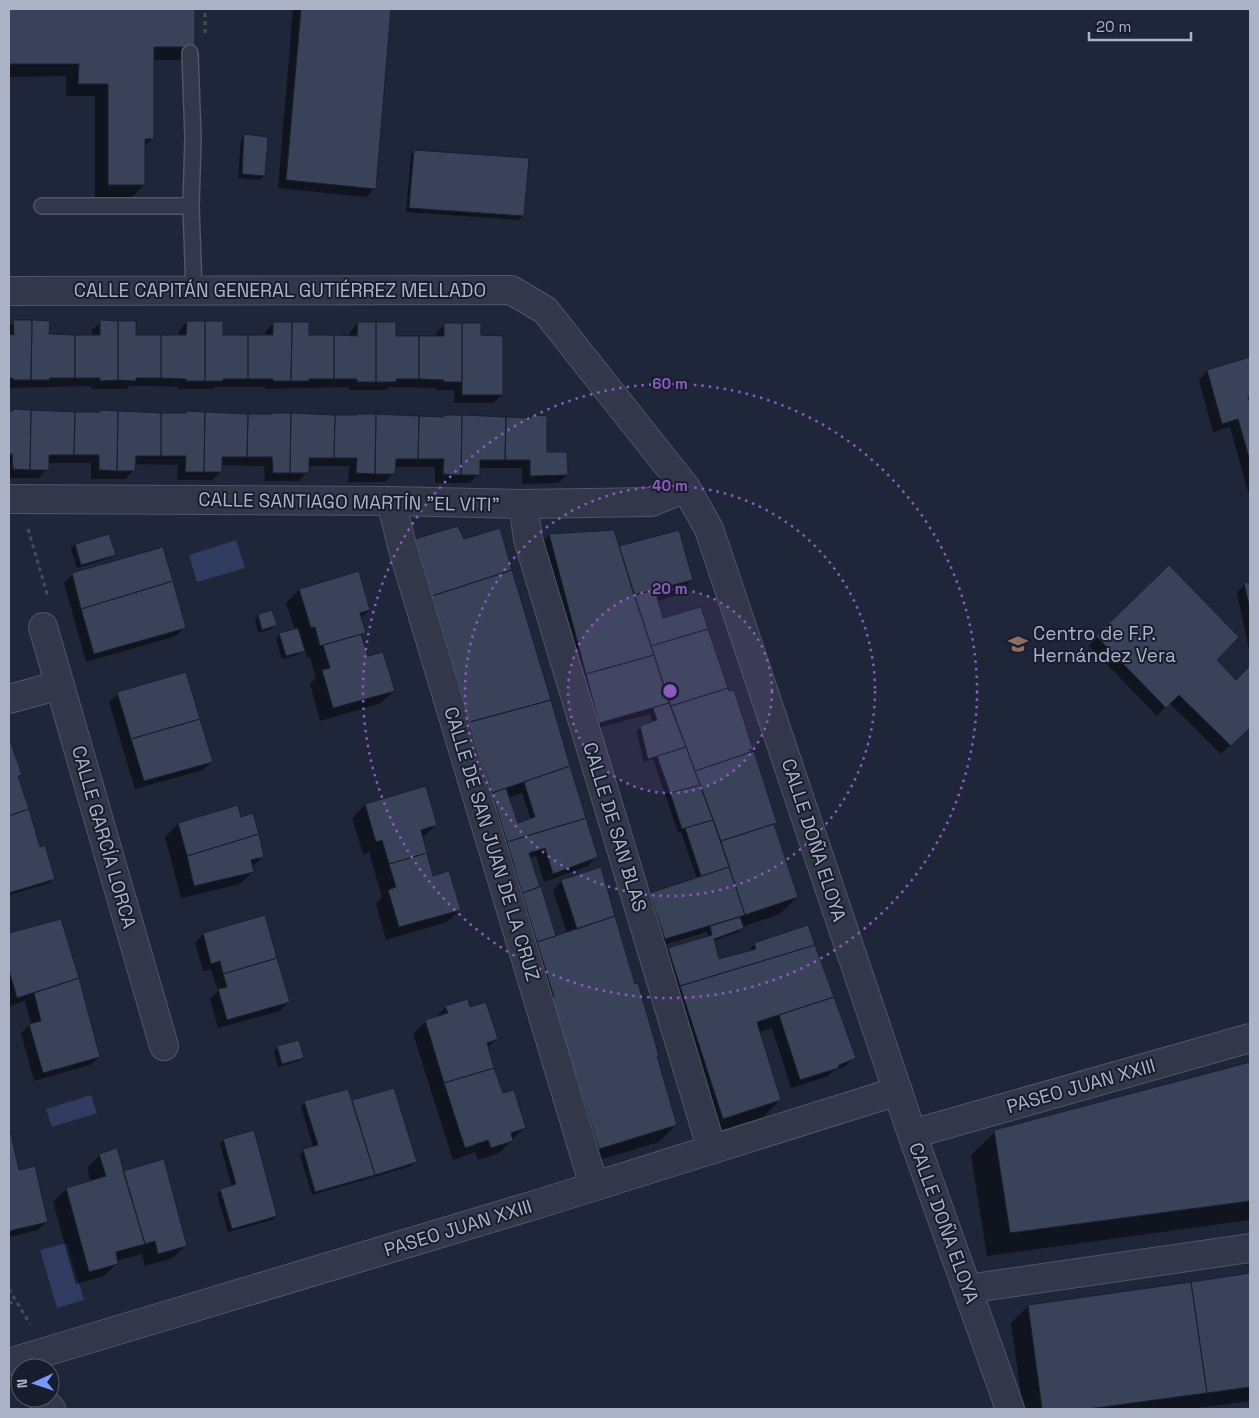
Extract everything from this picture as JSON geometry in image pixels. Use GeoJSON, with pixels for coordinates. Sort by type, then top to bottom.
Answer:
{"type":"FeatureCollection","features":[{"type":"Feature","properties":{"kind":"street","name":"CALLE CAPITÁN GENERAL GUTIÉRREZ MELLADO"},"geometry":{"type":"LineString","coordinates":[[9,291],[511,290],[545,310]]}},
{"type":"Feature","properties":{"kind":"street","name":"CALLE DOÑA ELOYA"},"geometry":{"type":"LineString","coordinates":[[545,310],[686,488],[709,529],[912,1134],[1010,1409]]}},
{"type":"Feature","properties":{"kind":"street","name":"CALLE SANTIAGO MARTÍN \"EL VITI\""},"geometry":{"type":"LineString","coordinates":[[16,499],[391,501],[523,504],[651,502],[686,488]]}},
{"type":"Feature","properties":{"kind":"street","name":"CALLE DE SAN JUAN DE LA CRUZ"},"geometry":{"type":"LineString","coordinates":[[391,501],[411,575],[594,1186]]}},
{"type":"Feature","properties":{"kind":"street","name":"CALLE DE SAN BLAS"},"geometry":{"type":"LineString","coordinates":[[523,504],[531,549],[712,1150]]}},
{"type":"Feature","properties":{"kind":"street","name":"CALLE GARCÍA LORCA"},"geometry":{"type":"LineString","coordinates":[[43,627],[164,1046]]}},
{"type":"Feature","properties":{"kind":"street"},"geometry":{"type":"LineString","coordinates":[[9,699],[60,685]]}},
{"type":"Feature","properties":{"kind":"street","name":"PASEO JUAN XXIII"},"geometry":{"type":"LineString","coordinates":[[912,1134],[1250,1038]]}},
{"type":"Feature","properties":{"kind":"street","name":"PASEO JUAN XXIII"},"geometry":{"type":"LineString","coordinates":[[23,1358],[53,1351],[538,1204],[898,1091]]}},
{"type":"Feature","properties":{"kind":"street"},"geometry":{"type":"LineString","coordinates":[[967,1289],[1250,1248]]}},
{"type":"Feature","properties":{"kind":"lane"},"geometry":{"type":"LineString","coordinates":[[190,54],[193,138],[191,206],[194,291]]}},
{"type":"Feature","properties":{"kind":"lane"},"geometry":{"type":"LineString","coordinates":[[42,206],[191,206]]}},
{"type":"Feature","properties":{"kind":"path"},"geometry":{"type":"LineString","coordinates":[[16,499],[25,520],[51,606],[43,627]]}},
{"type":"Feature","properties":{"kind":"path"},"geometry":{"type":"LineString","coordinates":[[9,1288],[35,1332],[53,1351]]}},
{"type":"Feature","properties":{"kind":"path"},"geometry":{"type":"LineString","coordinates":[[9,1304],[16,1300]]}},
{"type":"Feature","properties":{"kind":"water"},"geometry":{"type":"Polygon","coordinates":[[[236,540],[245,568],[197,582],[189,555],[236,540]]]}},
{"type":"Feature","properties":{"kind":"water"},"geometry":{"type":"Polygon","coordinates":[[[91,1095],[97,1113],[52,1127],[46,1109],[91,1095]]]}},
{"type":"Feature","properties":{"kind":"water"},"geometry":{"type":"Polygon","coordinates":[[[67,1243],[84,1300],[57,1308],[40,1250],[67,1243]]]}},
{"type":"Feature","properties":{"kind":"building"},"geometry":{"type":"Polygon","coordinates":[[[9,9],[195,9],[195,47],[154,47],[154,139],[145,139],[145,185],[108,185],[108,84],[78,84],[79,64],[9,64],[9,9]]]}},
{"type":"Feature","properties":{"kind":"building"},"geometry":{"type":"Polygon","coordinates":[[[301,9],[391,9],[376,189],[286,180],[301,9]]]}},
{"type":"Feature","properties":{"kind":"building"},"geometry":{"type":"Polygon","coordinates":[[[244,134],[268,137],[265,176],[242,174],[244,134]]]}},
{"type":"Feature","properties":{"kind":"building"},"geometry":{"type":"Polygon","coordinates":[[[414,150],[529,158],[524,216],[409,208],[414,150]]]}},
{"type":"Feature","properties":{"kind":"building"},"geometry":{"type":"Polygon","coordinates":[[[13,320],[32,320],[31,380],[13,380],[13,378],[9,378],[9,334],[14,335],[13,320]]]}},
{"type":"Feature","properties":{"kind":"building"},"geometry":{"type":"Polygon","coordinates":[[[32,320],[50,321],[49,334],[75,335],[75,378],[31,380],[32,320]]]}},
{"type":"Feature","properties":{"kind":"building"},"geometry":{"type":"Polygon","coordinates":[[[100,320],[118,321],[118,380],[100,381],[100,378],[75,378],[75,335],[100,335],[100,320]]]}},
{"type":"Feature","properties":{"kind":"building"},"geometry":{"type":"Polygon","coordinates":[[[118,321],[136,321],[136,335],[161,335],[161,378],[136,378],[136,381],[118,380],[118,321]]]}},
{"type":"Feature","properties":{"kind":"building"},"geometry":{"type":"Polygon","coordinates":[[[187,321],[205,321],[205,381],[161,378],[161,335],[186,335],[187,321]]]}},
{"type":"Feature","properties":{"kind":"building"},"geometry":{"type":"Polygon","coordinates":[[[205,321],[223,321],[223,335],[248,335],[248,379],[205,381],[205,321]]]}},
{"type":"Feature","properties":{"kind":"building"},"geometry":{"type":"Polygon","coordinates":[[[273,322],[292,322],[291,381],[248,379],[248,335],[273,335],[273,322]]]}},
{"type":"Feature","properties":{"kind":"building"},"geometry":{"type":"Polygon","coordinates":[[[292,322],[309,322],[309,335],[334,335],[334,379],[291,381],[292,322]]]}},
{"type":"Feature","properties":{"kind":"building"},"geometry":{"type":"Polygon","coordinates":[[[358,322],[376,322],[376,382],[357,382],[357,379],[334,379],[334,335],[357,336],[358,322]]]}},
{"type":"Feature","properties":{"kind":"building"},"geometry":{"type":"Polygon","coordinates":[[[376,322],[396,322],[396,336],[419,336],[419,379],[396,379],[396,382],[376,382],[376,322]]]}},
{"type":"Feature","properties":{"kind":"building"},"geometry":{"type":"Polygon","coordinates":[[[444,323],[462,323],[462,382],[419,379],[419,336],[444,336],[444,323]]]}},
{"type":"Feature","properties":{"kind":"building"},"geometry":{"type":"Polygon","coordinates":[[[462,323],[481,323],[481,335],[503,336],[503,395],[462,395],[462,323]]]}},
{"type":"Feature","properties":{"kind":"building"},"geometry":{"type":"Polygon","coordinates":[[[1250,357],[1250,397],[1248,397],[1250,404],[1250,461],[1238,419],[1222,424],[1207,370],[1250,357]]]}},
{"type":"Feature","properties":{"kind":"building"},"geometry":{"type":"Polygon","coordinates":[[[13,409],[31,410],[30,470],[13,469],[12,454],[9,454],[9,411],[13,411],[13,409]]]}},
{"type":"Feature","properties":{"kind":"building"},"geometry":{"type":"Polygon","coordinates":[[[31,410],[75,412],[74,455],[49,455],[49,470],[30,470],[31,410]]]}},
{"type":"Feature","properties":{"kind":"building"},"geometry":{"type":"Polygon","coordinates":[[[100,410],[118,411],[117,471],[99,470],[99,455],[74,455],[75,412],[100,412],[100,410]]]}},
{"type":"Feature","properties":{"kind":"building"},"geometry":{"type":"Polygon","coordinates":[[[118,411],[161,413],[161,456],[136,456],[135,471],[117,471],[118,411]]]}},
{"type":"Feature","properties":{"kind":"building"},"geometry":{"type":"Polygon","coordinates":[[[186,411],[205,412],[204,472],[185,472],[186,456],[161,456],[161,413],[186,413],[186,411]]]}},
{"type":"Feature","properties":{"kind":"building"},"geometry":{"type":"Polygon","coordinates":[[[205,412],[248,414],[247,457],[222,457],[222,472],[204,472],[205,412]]]}},
{"type":"Feature","properties":{"kind":"building"},"geometry":{"type":"Polygon","coordinates":[[[291,413],[290,473],[273,473],[272,457],[247,457],[248,414],[291,413]]]}},
{"type":"Feature","properties":{"kind":"building"},"geometry":{"type":"Polygon","coordinates":[[[291,413],[335,415],[334,458],[309,458],[309,473],[290,473],[291,413]]]}},
{"type":"Feature","properties":{"kind":"building"},"geometry":{"type":"Polygon","coordinates":[[[376,414],[375,474],[356,473],[357,458],[334,458],[335,415],[376,414]]]}},
{"type":"Feature","properties":{"kind":"building"},"geometry":{"type":"Polygon","coordinates":[[[376,414],[419,416],[418,459],[396,459],[395,474],[375,474],[376,414]]]}},
{"type":"Feature","properties":{"kind":"building"},"geometry":{"type":"Polygon","coordinates":[[[444,415],[462,415],[461,475],[443,474],[444,459],[418,459],[419,416],[444,417],[444,415]]]}},
{"type":"Feature","properties":{"kind":"building"},"geometry":{"type":"Polygon","coordinates":[[[462,415],[506,417],[505,460],[480,460],[480,475],[461,475],[462,415]]]}},
{"type":"Feature","properties":{"kind":"building"},"geometry":{"type":"Polygon","coordinates":[[[531,415],[547,416],[547,452],[567,452],[568,475],[530,476],[530,460],[505,460],[506,417],[531,418],[531,415]]]}},
{"type":"Feature","properties":{"kind":"building"},"geometry":{"type":"Polygon","coordinates":[[[458,526],[464,539],[500,528],[512,570],[432,596],[415,539],[458,526]]]}},
{"type":"Feature","properties":{"kind":"building"},"geometry":{"type":"Polygon","coordinates":[[[614,530],[654,655],[586,674],[549,534],[614,530]]]}},
{"type":"Feature","properties":{"kind":"building"},"geometry":{"type":"Polygon","coordinates":[[[679,530],[693,580],[634,595],[619,546],[679,530]]]}},
{"type":"Feature","properties":{"kind":"building"},"geometry":{"type":"Polygon","coordinates":[[[109,534],[116,555],[81,565],[75,544],[109,534]]]}},
{"type":"Feature","properties":{"kind":"building"},"geometry":{"type":"Polygon","coordinates":[[[163,547],[173,581],[81,609],[72,573],[163,547]]]}},
{"type":"Feature","properties":{"kind":"building"},"geometry":{"type":"Polygon","coordinates":[[[1169,565],[1239,637],[1217,660],[1236,680],[1250,666],[1250,728],[1231,746],[1179,695],[1166,708],[1096,636],[1169,565]]]}},
{"type":"Feature","properties":{"kind":"building"},"geometry":{"type":"Polygon","coordinates":[[[512,570],[551,700],[470,722],[432,596],[512,570]]]}},
{"type":"Feature","properties":{"kind":"building"},"geometry":{"type":"Polygon","coordinates":[[[359,571],[370,610],[360,613],[366,633],[320,646],[315,627],[311,628],[299,589],[359,571]]]}},
{"type":"Feature","properties":{"kind":"building"},"geometry":{"type":"Polygon","coordinates":[[[173,581],[186,628],[94,654],[81,609],[173,581]]]}},
{"type":"Feature","properties":{"kind":"building"},"geometry":{"type":"Polygon","coordinates":[[[1250,582],[1250,609],[1244,583],[1250,582]]]}},
{"type":"Feature","properties":{"kind":"building"},"geometry":{"type":"Polygon","coordinates":[[[655,590],[663,618],[701,607],[708,629],[651,646],[634,595],[655,590]]]}},
{"type":"Feature","properties":{"kind":"building"},"geometry":{"type":"Polygon","coordinates":[[[272,610],[277,625],[262,630],[258,614],[272,610]]]}},
{"type":"Feature","properties":{"kind":"building"},"geometry":{"type":"Polygon","coordinates":[[[298,628],[305,651],[286,656],[279,633],[298,628]]]}},
{"type":"Feature","properties":{"kind":"building"},"geometry":{"type":"Polygon","coordinates":[[[708,629],[728,688],[671,706],[651,646],[708,629]]]}},
{"type":"Feature","properties":{"kind":"building"},"geometry":{"type":"Polygon","coordinates":[[[361,634],[368,656],[383,652],[395,691],[333,708],[322,670],[330,668],[323,645],[361,634]]]}},
{"type":"Feature","properties":{"kind":"building"},"geometry":{"type":"Polygon","coordinates":[[[654,655],[669,703],[599,723],[586,674],[654,655]]]}},
{"type":"Feature","properties":{"kind":"building"},"geometry":{"type":"Polygon","coordinates":[[[186,672],[200,719],[131,739],[117,692],[186,672]]]}},
{"type":"Feature","properties":{"kind":"building"},"geometry":{"type":"Polygon","coordinates":[[[728,688],[729,691],[734,690],[753,749],[749,750],[751,752],[695,771],[671,706],[728,688]]]}},
{"type":"Feature","properties":{"kind":"building"},"geometry":{"type":"Polygon","coordinates":[[[551,700],[570,766],[492,793],[470,722],[551,700]]]}},
{"type":"Feature","properties":{"kind":"building"},"geometry":{"type":"Polygon","coordinates":[[[669,703],[686,747],[648,759],[640,726],[657,720],[653,708],[669,703]]]}},
{"type":"Feature","properties":{"kind":"building"},"geometry":{"type":"Polygon","coordinates":[[[200,719],[213,762],[144,781],[131,739],[200,719]]]}},
{"type":"Feature","properties":{"kind":"building"},"geometry":{"type":"Polygon","coordinates":[[[9,740],[22,775],[18,776],[29,809],[9,816],[9,740]]]}},
{"type":"Feature","properties":{"kind":"building"},"geometry":{"type":"Polygon","coordinates":[[[686,747],[700,785],[670,793],[657,756],[686,747]]]}},
{"type":"Feature","properties":{"kind":"building"},"geometry":{"type":"Polygon","coordinates":[[[754,751],[777,823],[721,841],[695,771],[754,751]]]}},
{"type":"Feature","properties":{"kind":"building"},"geometry":{"type":"Polygon","coordinates":[[[570,766],[586,818],[507,842],[492,793],[506,788],[518,823],[535,817],[524,782],[570,766]]]}},
{"type":"Feature","properties":{"kind":"building"},"geometry":{"type":"Polygon","coordinates":[[[700,785],[713,820],[682,829],[670,793],[700,785]]]}},
{"type":"Feature","properties":{"kind":"building"},"geometry":{"type":"Polygon","coordinates":[[[426,786],[437,825],[421,830],[427,853],[389,864],[382,840],[376,842],[365,804],[426,786]]]}},
{"type":"Feature","properties":{"kind":"building"},"geometry":{"type":"Polygon","coordinates":[[[238,805],[241,817],[253,813],[259,834],[187,856],[178,823],[238,805]]]}},
{"type":"Feature","properties":{"kind":"building"},"geometry":{"type":"Polygon","coordinates":[[[29,809],[40,847],[45,845],[55,879],[9,893],[9,816],[29,809]]]}},
{"type":"Feature","properties":{"kind":"building"},"geometry":{"type":"Polygon","coordinates":[[[586,818],[598,857],[553,874],[545,848],[529,853],[540,887],[522,893],[507,842],[586,818]]]}},
{"type":"Feature","properties":{"kind":"building"},"geometry":{"type":"Polygon","coordinates":[[[713,820],[729,867],[701,876],[685,828],[713,820]]]}},
{"type":"Feature","properties":{"kind":"building"},"geometry":{"type":"Polygon","coordinates":[[[774,824],[798,897],[745,915],[721,841],[774,824]]]}},
{"type":"Feature","properties":{"kind":"building"},"geometry":{"type":"Polygon","coordinates":[[[259,834],[264,857],[251,860],[254,872],[194,886],[187,856],[259,834]]]}},
{"type":"Feature","properties":{"kind":"building"},"geometry":{"type":"Polygon","coordinates":[[[427,853],[433,876],[449,871],[461,910],[399,927],[388,890],[396,887],[389,864],[427,853]]]}},
{"type":"Feature","properties":{"kind":"building"},"geometry":{"type":"Polygon","coordinates":[[[601,867],[615,916],[577,929],[561,880],[601,867]]]}},
{"type":"Feature","properties":{"kind":"building"},"geometry":{"type":"Polygon","coordinates":[[[729,867],[745,915],[665,939],[650,893],[729,867]]]}},
{"type":"Feature","properties":{"kind":"building"},"geometry":{"type":"Polygon","coordinates":[[[541,886],[556,936],[537,942],[522,893],[541,886]]]}},
{"type":"Feature","properties":{"kind":"building"},"geometry":{"type":"Polygon","coordinates":[[[265,915],[277,958],[223,974],[220,961],[211,964],[203,933],[265,915]]]}},
{"type":"Feature","properties":{"kind":"building"},"geometry":{"type":"Polygon","coordinates":[[[615,916],[635,984],[638,983],[677,1125],[599,1149],[551,997],[554,997],[537,942],[615,916]]]}},
{"type":"Feature","properties":{"kind":"building"},"geometry":{"type":"Polygon","coordinates":[[[740,917],[744,928],[714,939],[719,959],[756,949],[754,943],[808,925],[815,945],[680,986],[668,948],[712,935],[710,926],[740,917]]]}},
{"type":"Feature","properties":{"kind":"building"},"geometry":{"type":"Polygon","coordinates":[[[61,919],[79,978],[17,998],[9,970],[9,933],[61,919]]]}},
{"type":"Feature","properties":{"kind":"building"},"geometry":{"type":"Polygon","coordinates":[[[815,945],[834,997],[757,1022],[781,1100],[723,1119],[680,986],[815,945]]]}},
{"type":"Feature","properties":{"kind":"building"},"geometry":{"type":"Polygon","coordinates":[[[277,958],[290,1002],[227,1020],[218,989],[227,987],[223,974],[277,958]]]}},
{"type":"Feature","properties":{"kind":"building"},"geometry":{"type":"Polygon","coordinates":[[[79,978],[100,1057],[43,1073],[29,1024],[41,1021],[34,993],[79,978]]]}},
{"type":"Feature","properties":{"kind":"building"},"geometry":{"type":"Polygon","coordinates":[[[834,997],[856,1058],[839,1065],[838,1068],[800,1080],[779,1015],[834,997]]]}},
{"type":"Feature","properties":{"kind":"building"},"geometry":{"type":"Polygon","coordinates":[[[468,999],[470,1007],[486,1002],[498,1039],[487,1043],[494,1068],[444,1083],[425,1020],[448,1013],[445,1006],[468,999]]]}},
{"type":"Feature","properties":{"kind":"building"},"geometry":{"type":"Polygon","coordinates":[[[299,1040],[304,1058],[282,1064],[277,1046],[299,1040]]]}},
{"type":"Feature","properties":{"kind":"building"},"geometry":{"type":"Polygon","coordinates":[[[1250,1062],[1250,1201],[1010,1233],[994,1130],[1250,1062]]]}},
{"type":"Feature","properties":{"kind":"building"},"geometry":{"type":"Polygon","coordinates":[[[494,1068],[503,1093],[514,1090],[526,1128],[511,1133],[513,1141],[491,1148],[488,1140],[465,1148],[444,1083],[494,1068]]]}},
{"type":"Feature","properties":{"kind":"building"},"geometry":{"type":"Polygon","coordinates":[[[394,1088],[417,1162],[375,1175],[352,1100],[394,1088]]]}},
{"type":"Feature","properties":{"kind":"building"},"geometry":{"type":"Polygon","coordinates":[[[348,1089],[375,1175],[315,1192],[303,1149],[318,1145],[304,1101],[348,1089]]]}},
{"type":"Feature","properties":{"kind":"building"},"geometry":{"type":"Polygon","coordinates":[[[9,1126],[19,1170],[35,1166],[48,1222],[9,1231],[9,1126]]]}},
{"type":"Feature","properties":{"kind":"building"},"geometry":{"type":"Polygon","coordinates":[[[254,1130],[277,1216],[232,1229],[220,1189],[236,1184],[223,1139],[254,1130]]]}},
{"type":"Feature","properties":{"kind":"building"},"geometry":{"type":"Polygon","coordinates":[[[117,1148],[145,1244],[116,1252],[118,1264],[89,1272],[66,1188],[106,1176],[99,1154],[117,1148]]]}},
{"type":"Feature","properties":{"kind":"building"},"geometry":{"type":"Polygon","coordinates":[[[164,1159],[187,1246],[158,1254],[155,1241],[145,1244],[123,1171],[164,1159]]]}},
{"type":"Feature","properties":{"kind":"building"},"geometry":{"type":"Polygon","coordinates":[[[1250,1273],[1250,1387],[1207,1393],[1191,1282],[1250,1273]]]}},
{"type":"Feature","properties":{"kind":"building"},"geometry":{"type":"Polygon","coordinates":[[[1191,1282],[1207,1393],[1088,1409],[1042,1409],[1028,1305],[1191,1282]]]}},
{"type":"Feature","properties":{"kind":"place","name":"Centro de F.P. Hernández Vera"},"geometry":{"type":"Point","coordinates":[1018,644]}}]}
